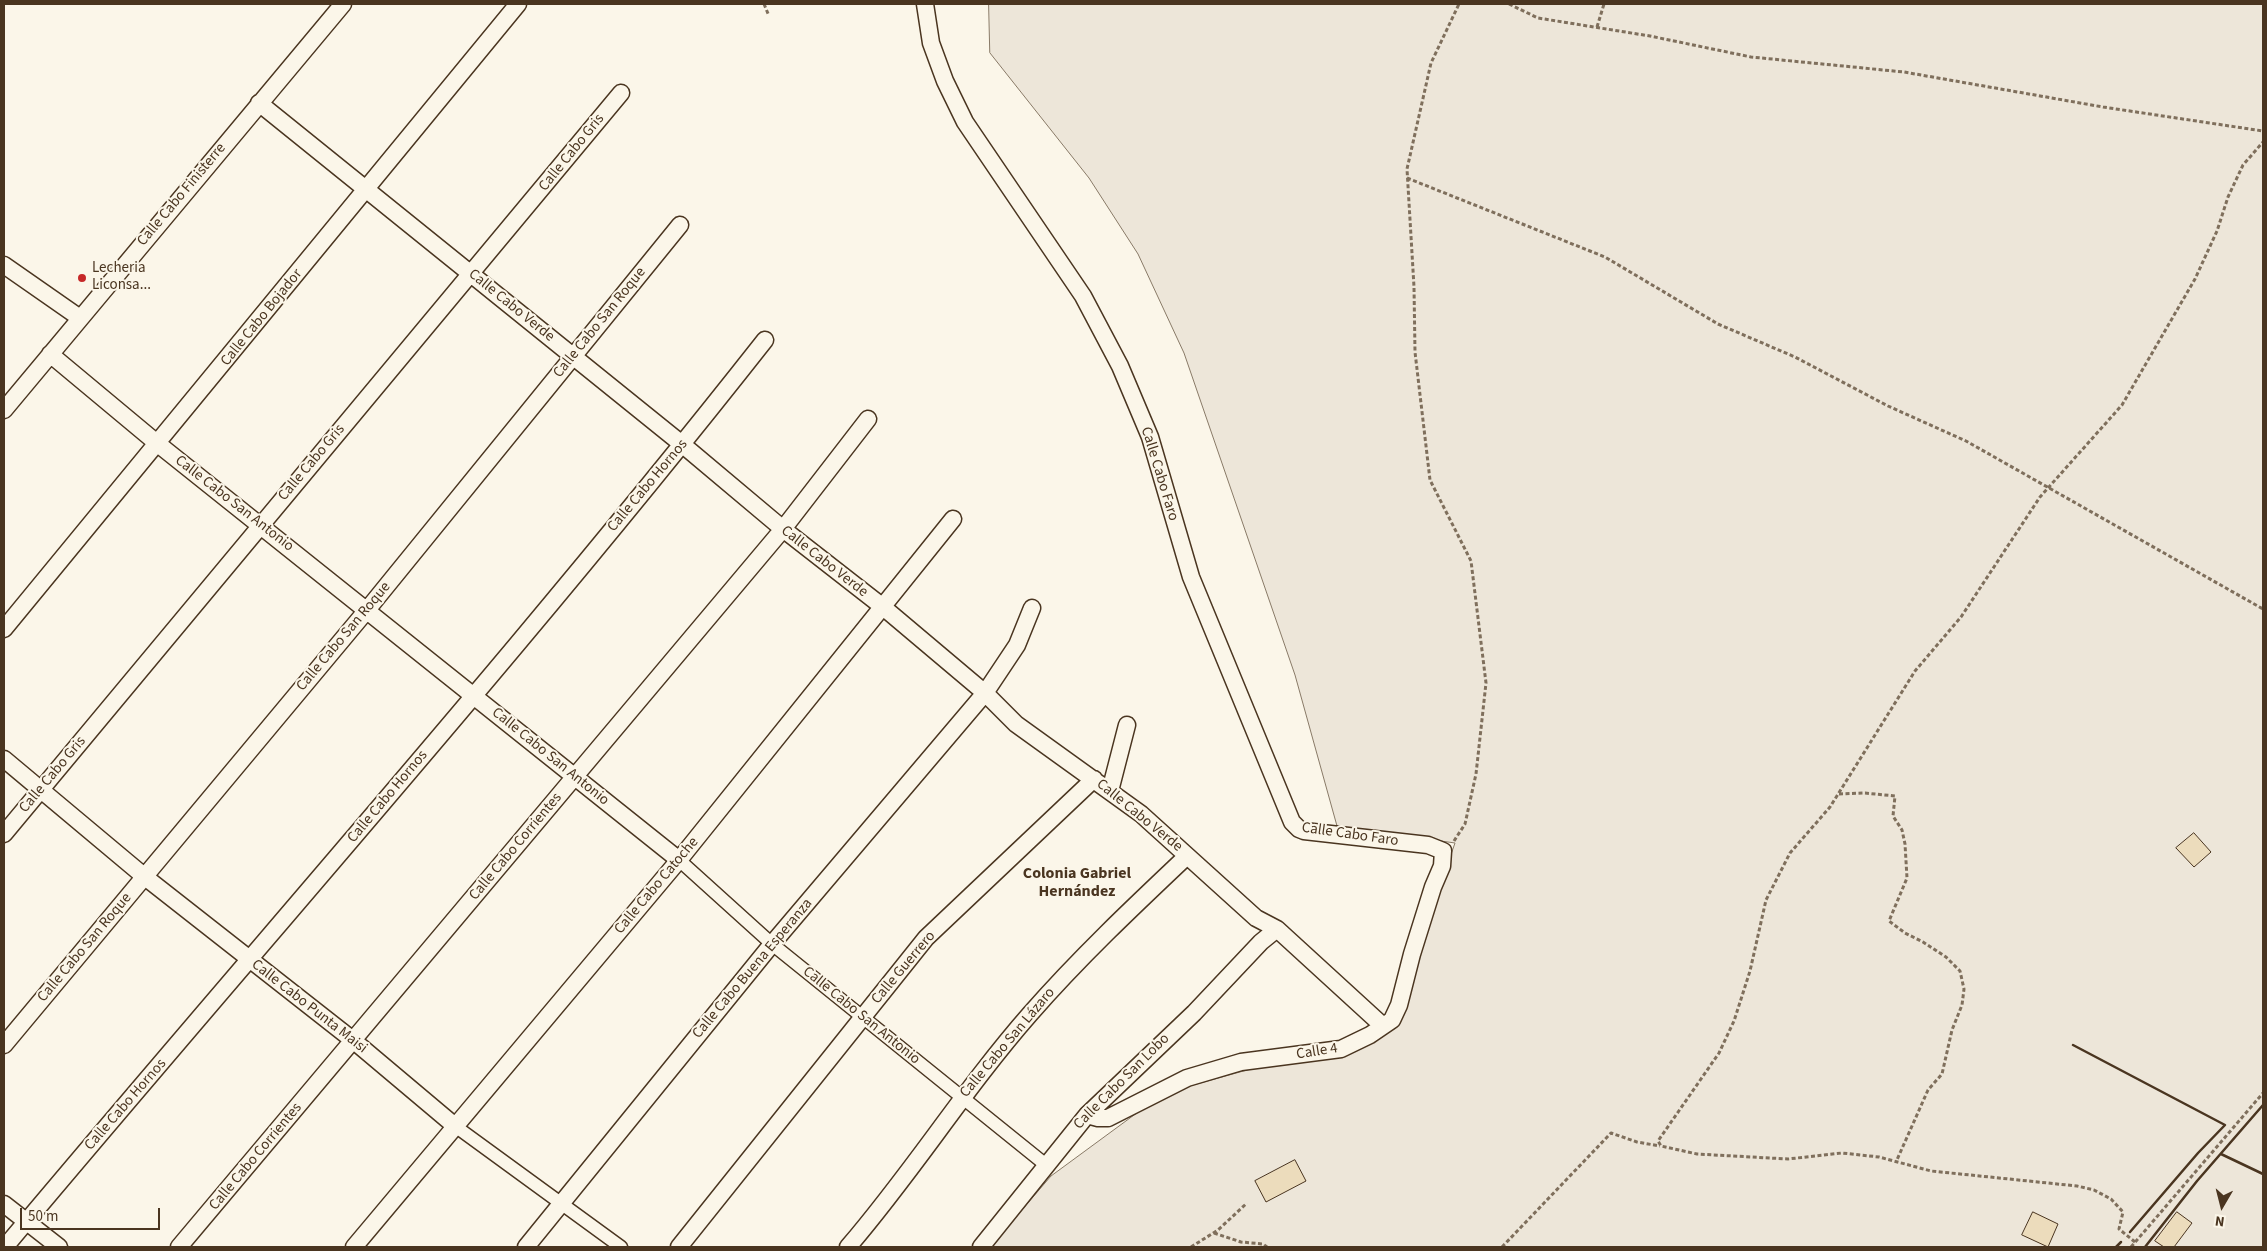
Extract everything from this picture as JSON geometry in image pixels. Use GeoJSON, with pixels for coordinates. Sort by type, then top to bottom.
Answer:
{"type":"FeatureCollection","features":[{"type":"Feature","properties":{"kind":"street","name":"Calle Cabo Finisterre"},"geometry":{"type":"LineString","coordinates":[[4,410],[343,4]]}},
{"type":"Feature","properties":{"kind":"street","name":"Calle Cabo Bojador"},"geometry":{"type":"LineString","coordinates":[[4,629],[518,4]]}},
{"type":"Feature","properties":{"kind":"street","name":"Calle Cabo Faro"},"geometry":{"type":"LineString","coordinates":[[925,4],[930,43],[945,81],[965,122],[1083,296],[1120,366],[1150,436],[1169,508],[1191,577],[1292,822],[1299,830],[1304,831],[1428,845],[1443,855]]}},
{"type":"Feature","properties":{"kind":"street","name":"Calle Cabo Gris"},"geometry":{"type":"LineString","coordinates":[[4,834],[260,524],[472,274],[621,93]]}},
{"type":"Feature","properties":{"kind":"street","name":"Calle Cabo Verde"},"geometry":{"type":"LineString","coordinates":[[259,103],[683,445],[783,529],[883,607],[985,693],[1016,724],[1094,778],[1141,814],[1256,918],[1277,929],[1383,1026]]}},
{"type":"Feature","properties":{"kind":"street","name":"Calle Cabo San Roque"},"geometry":{"type":"LineString","coordinates":[[4,1045],[367,610],[680,225]]}},
{"type":"Feature","properties":{"kind":"street"},"geometry":{"type":"LineString","coordinates":[[4,265],[80,318]]}},
{"type":"Feature","properties":{"kind":"street","name":"Calle Cabo Hornos"},"geometry":{"type":"LineString","coordinates":[[5,1247],[474,695],[683,445],[765,340]]}},
{"type":"Feature","properties":{"kind":"street","name":"Calle Cabo San Antonio"},"geometry":{"type":"LineString","coordinates":[[50,354],[158,444],[679,860],[772,944],[1046,1165]]}},
{"type":"Feature","properties":{"kind":"street","name":"Calle Cabo Corrientes"},"geometry":{"type":"LineString","coordinates":[[179,1247],[783,529],[868,419]]}},
{"type":"Feature","properties":{"kind":"street","name":"Calle Cabo Catoche"},"geometry":{"type":"LineString","coordinates":[[354,1247],[679,860],[953,519]]}},
{"type":"Feature","properties":{"kind":"street","name":"Calle Cabo Buena Esperanza"},"geometry":{"type":"LineString","coordinates":[[526,1247],[772,944],[985,693],[1017,646],[1032,608]]}},
{"type":"Feature","properties":{"kind":"street"},"geometry":{"type":"LineString","coordinates":[[1110,791],[1126,725]]}},
{"type":"Feature","properties":{"kind":"street","name":"Calle Cabo Punta Maisi"},"geometry":{"type":"LineString","coordinates":[[4,759],[145,877],[354,1041],[455,1126],[620,1247]]}},
{"type":"Feature","properties":{"kind":"street","name":"Calle Guerrero"},"geometry":{"type":"LineString","coordinates":[[679,1247],[926,938],[1094,778]]}},
{"type":"Feature","properties":{"kind":"street","name":"Calle 4"},"geometry":{"type":"LineString","coordinates":[[1093,1116],[1108,1118],[1187,1078],[1241,1062],[1341,1049],[1392,1020],[1399,1006],[1412,954],[1443,855]]}},
{"type":"Feature","properties":{"kind":"street","name":"Calle Cabo San Lázaro"},"geometry":{"type":"LineString","coordinates":[[848,1247],[870,1221],[961,1098],[1030,1014],[1113,927],[1187,856]]}},
{"type":"Feature","properties":{"kind":"street","name":"Calle Cabo San Lobo"},"geometry":{"type":"LineString","coordinates":[[981,1247],[1046,1165],[1261,942],[1277,929]]}},
{"type":"Feature","properties":{"kind":"street"},"geometry":{"type":"LineString","coordinates":[[4,1204],[59,1247]]}},
{"type":"Feature","properties":{"kind":"path"},"geometry":{"type":"LineString","coordinates":[[764,4],[769,16]]}},
{"type":"Feature","properties":{"kind":"path"},"geometry":{"type":"LineString","coordinates":[[1443,855],[1464,824],[1476,774],[1486,683],[1471,561],[1430,480],[1415,352],[1414,287],[1407,169],[1431,63],[1458,4]]}},
{"type":"Feature","properties":{"kind":"path"},"geometry":{"type":"LineString","coordinates":[[1509,4],[1538,18],[1597,27],[1751,57],[1904,72],[2103,107],[2263,131]]}},
{"type":"Feature","properties":{"kind":"path"},"geometry":{"type":"LineString","coordinates":[[1597,27],[1604,4]]}},
{"type":"Feature","properties":{"kind":"path"},"geometry":{"type":"LineString","coordinates":[[1661,1146],[1658,1141],[1719,1053],[1734,1021],[1750,971],[1766,900],[1790,853],[1839,794],[1915,671],[1961,617],[2048,487],[2110,419],[2131,390],[2195,279],[2243,165],[2263,142]]}},
{"type":"Feature","properties":{"kind":"path"},"geometry":{"type":"LineString","coordinates":[[1408,178],[1605,256],[1718,324],[1795,357],[1888,406],[1966,441],[2263,609]]}},
{"type":"Feature","properties":{"kind":"path"},"geometry":{"type":"LineString","coordinates":[[1839,794],[1865,793],[1896,796],[1893,816],[1902,830],[1905,844],[1907,878],[1889,921],[1905,933],[1946,957],[1960,971],[1964,989],[1962,1005],[1952,1030],[1942,1074],[1928,1090],[1896,1162]]}},
{"type":"Feature","properties":{"kind":"path"},"geometry":{"type":"LineString","coordinates":[[2131,1247],[2263,1093]]}},
{"type":"Feature","properties":{"kind":"path"},"geometry":{"type":"LineString","coordinates":[[1502,1247],[1611,1133],[1637,1142],[1697,1154],[1788,1159],[1842,1152],[1940,1172],[1968,1176],[2040,1180],[2094,1190],[2111,1199],[2123,1212],[2119,1228],[2135,1242]]}},
{"type":"Feature","properties":{"kind":"path"},"geometry":{"type":"LineString","coordinates":[[1191,1247],[1213,1233],[1247,1203]]}},
{"type":"Feature","properties":{"kind":"path"},"geometry":{"type":"LineString","coordinates":[[1213,1233],[1241,1242],[1263,1244],[1267,1247]]}},
{"type":"Feature","properties":{"kind":"shaded area"},"geometry":{"type":"Polygon","coordinates":[[[989,4],[2263,4],[2263,1247],[990,1247],[1051,1176],[1164,1093],[1388,1031],[1455,843],[1337,826],[1295,675],[1184,353],[1138,254],[1089,178],[990,53],[989,4]]]}},
{"type":"Feature","properties":{"kind":"building"},"geometry":{"type":"Polygon","coordinates":[[[2194,833],[2211,852],[2194,867],[2176,848],[2194,833]]]}},
{"type":"Feature","properties":{"kind":"building"},"geometry":{"type":"Polygon","coordinates":[[[1295,1160],[1306,1181],[1266,1202],[1255,1181],[1295,1160]]]}},
{"type":"Feature","properties":{"kind":"building"},"geometry":{"type":"Polygon","coordinates":[[[2033,1212],[2058,1224],[2048,1247],[2022,1235],[2033,1212]]]}},
{"type":"Feature","properties":{"kind":"building"},"geometry":{"type":"Polygon","coordinates":[[[2177,1212],[2192,1223],[2174,1247],[2164,1247],[2155,1241],[2177,1212]]]}},
{"type":"Feature","properties":{"kind":"wall"},"geometry":{"type":"LineString","coordinates":[[2073,1045],[2225,1125],[2198,1153],[2130,1232]]}},
{"type":"Feature","properties":{"kind":"wall"},"geometry":{"type":"LineString","coordinates":[[2145,1247],[2197,1181],[2263,1105]]}},
{"type":"Feature","properties":{"kind":"wall"},"geometry":{"type":"LineString","coordinates":[[2221,1154],[2263,1174]]}},
{"type":"Feature","properties":{"kind":"wall"},"geometry":{"type":"LineString","coordinates":[[2116,1247],[2121,1242]]}},
{"type":"Feature","properties":{"kind":"place","name":"Lecheria Liconsa..."},"geometry":{"type":"Point","coordinates":[82,278]}},
{"type":"Feature","properties":{"kind":"district","name":"Colonia Gabriel Hernández"},"geometry":{"type":"Point","coordinates":[1077,883]}}]}
